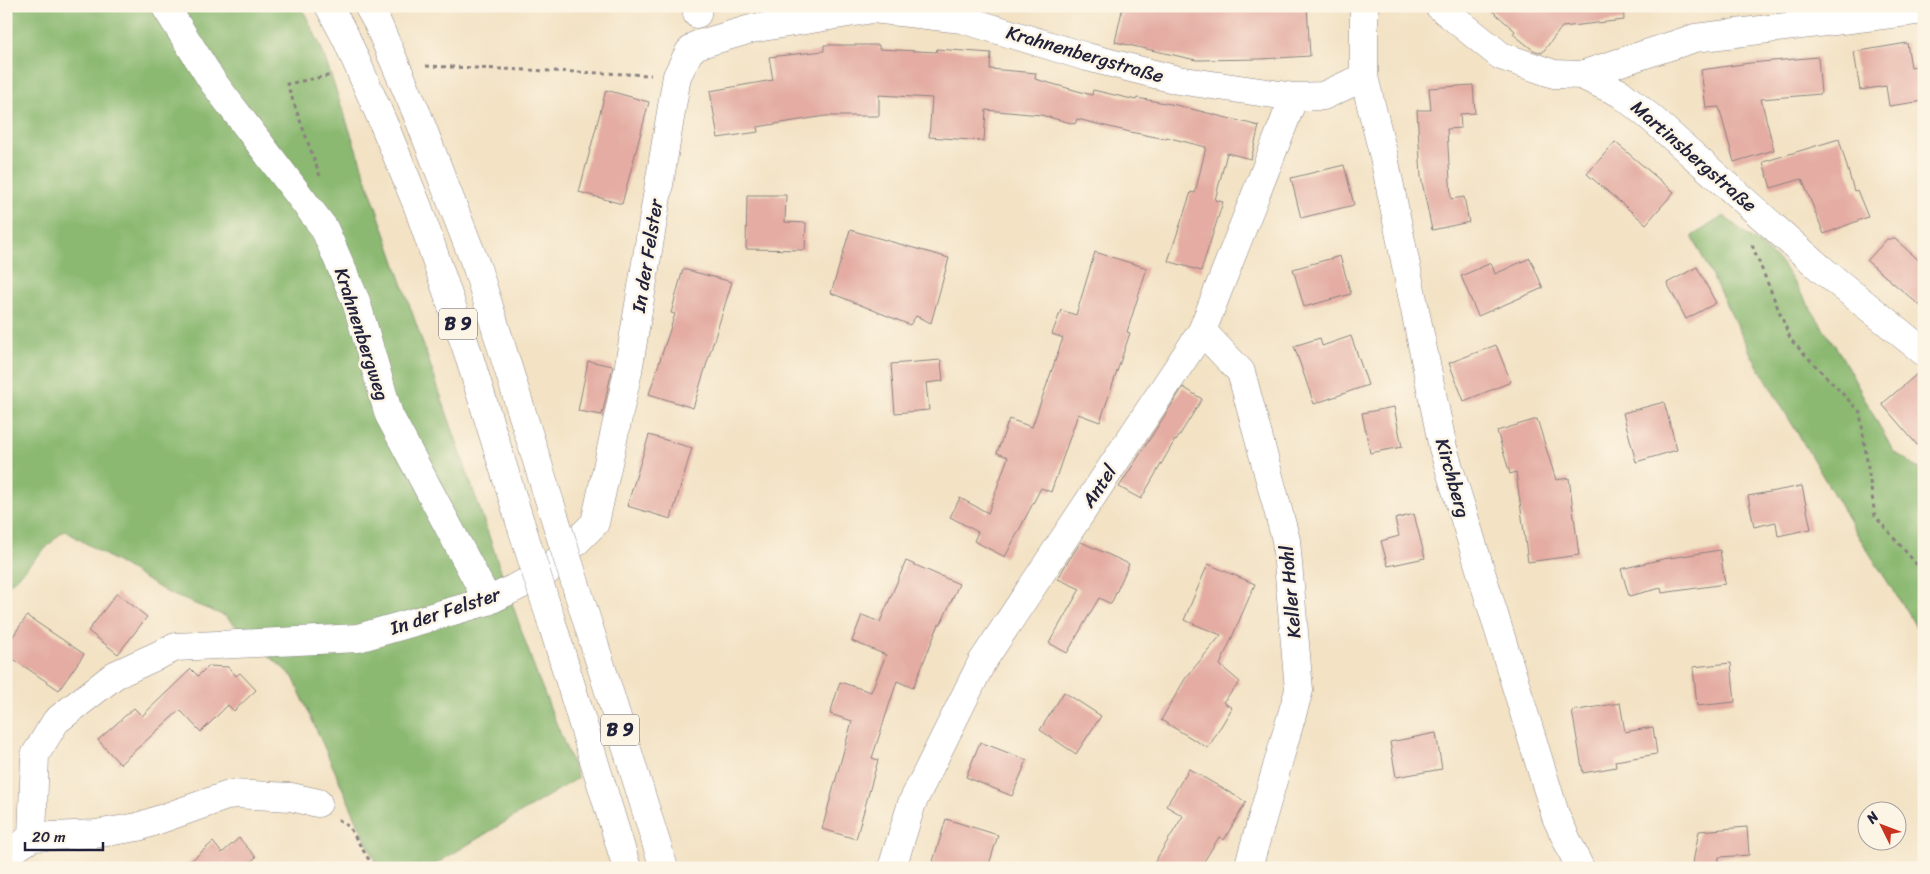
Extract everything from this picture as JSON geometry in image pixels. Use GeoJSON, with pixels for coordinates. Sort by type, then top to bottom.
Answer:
{"type":"FeatureCollection","features":[{"type":"Feature","properties":{"kind":"main road","name":"Krahnenbergweg"},"geometry":{"type":"LineString","coordinates":[[165,6],[213,82],[324,228],[356,301],[389,415],[488,600]]}},
{"type":"Feature","properties":{"kind":"main road","name":"B 9"},"geometry":{"type":"LineString","coordinates":[[329,6],[346,38],[385,127],[431,244],[468,353],[627,868]]}},
{"type":"Feature","properties":{"kind":"main road","name":"Kirchberg"},"geometry":{"type":"LineString","coordinates":[[1364,6],[1364,78],[1384,157],[1443,448],[1556,817],[1580,868]]}},
{"type":"Feature","properties":{"kind":"main road","name":"Martinsbergstraße"},"geometry":{"type":"LineString","coordinates":[[1439,6],[1501,56],[1554,74],[1581,75],[1620,93],[1650,116],[1820,268],[1924,352]]}},
{"type":"Feature","properties":{"kind":"main road","name":"Krahnenbergstraße"},"geometry":{"type":"LineString","coordinates":[[689,52],[697,45],[751,29],[873,9],[962,19],[1087,57],[1178,80],[1294,97],[1323,96],[1364,78]]}},
{"type":"Feature","properties":{"kind":"main road"},"geometry":{"type":"LineString","coordinates":[[1581,75],[1695,38],[1924,10]]}},
{"type":"Feature","properties":{"kind":"main road","name":"B 9"},"geometry":{"type":"LineString","coordinates":[[372,14],[417,114],[476,268],[664,868]]}},
{"type":"Feature","properties":{"kind":"main road","name":"In der Felster"},"geometry":{"type":"LineString","coordinates":[[32,837],[35,755],[56,721],[115,675],[176,646],[358,638],[488,600],[545,573],[595,523],[628,371],[677,76],[689,52]]}},
{"type":"Feature","properties":{"kind":"main road","name":"Antel"},"geometry":{"type":"LineString","coordinates":[[892,868],[912,803],[982,662],[1202,331],[1294,97]]}},
{"type":"Feature","properties":{"kind":"main road","name":"Keller Hohl"},"geometry":{"type":"LineString","coordinates":[[1202,331],[1241,372],[1286,540],[1299,690],[1248,868]]}},
{"type":"Feature","properties":{"kind":"main road"},"geometry":{"type":"LineString","coordinates":[[6,855],[32,837],[95,834],[138,827],[232,794],[291,798],[318,803]]}},
{"type":"Feature","properties":{"kind":"path"},"geometry":{"type":"LineString","coordinates":[[437,65],[677,76]]}},
{"type":"Feature","properties":{"kind":"path"},"geometry":{"type":"LineString","coordinates":[[323,185],[288,84],[335,74]]}},
{"type":"Feature","properties":{"kind":"path"},"geometry":{"type":"LineString","coordinates":[[1750,239],[1791,340],[1860,412],[1875,516],[1924,572]]}},
{"type":"Feature","properties":{"kind":"path"},"geometry":{"type":"LineString","coordinates":[[318,803],[349,828],[374,868]]}},
{"type":"Feature","properties":{"kind":"green space"},"geometry":{"type":"Polygon","coordinates":[[[6,6],[301,6],[321,47],[535,670],[578,778],[429,868],[378,868],[293,677],[225,616],[168,593],[64,530],[6,588],[6,6]]]}},
{"type":"Feature","properties":{"kind":"green space"},"geometry":{"type":"Polygon","coordinates":[[[1724,216],[1781,263],[1841,355],[1893,451],[1924,472],[1924,643],[1912,620],[1859,537],[1753,358],[1692,236],[1724,216]]]}},
{"type":"Feature","properties":{"kind":"building"},"geometry":{"type":"Polygon","coordinates":[[[1123,6],[1307,6],[1310,56],[1196,60],[1115,42],[1123,6]]]}},
{"type":"Feature","properties":{"kind":"building"},"geometry":{"type":"Polygon","coordinates":[[[1487,6],[1623,6],[1624,20],[1562,27],[1542,53],[1533,50],[1513,34],[1515,31],[1487,6]]]}},
{"type":"Feature","properties":{"kind":"building"},"geometry":{"type":"Polygon","coordinates":[[[1907,43],[1911,67],[1924,65],[1924,101],[1889,106],[1886,86],[1860,90],[1854,52],[1907,43]]]}},
{"type":"Feature","properties":{"kind":"building"},"geometry":{"type":"Polygon","coordinates":[[[824,45],[879,45],[879,49],[936,52],[937,49],[991,53],[990,69],[1036,73],[1035,79],[1092,95],[1093,90],[1136,100],[1137,98],[1176,105],[1259,126],[1251,159],[1227,153],[1215,200],[1223,202],[1201,271],[1168,261],[1191,192],[1195,193],[1206,147],[1077,119],[1075,124],[1041,115],[986,110],[984,141],[929,137],[932,98],[879,95],[879,116],[825,116],[757,127],[758,132],[718,138],[710,91],[773,80],[769,57],[824,51],[824,45]]]}},
{"type":"Feature","properties":{"kind":"building"},"geometry":{"type":"Polygon","coordinates":[[[1818,57],[1821,94],[1761,99],[1774,150],[1734,162],[1719,107],[1706,108],[1701,70],[1750,63],[1818,57]]]}},
{"type":"Feature","properties":{"kind":"building"},"geometry":{"type":"Polygon","coordinates":[[[1473,85],[1475,113],[1460,114],[1461,128],[1447,129],[1451,199],[1464,197],[1469,222],[1432,230],[1421,177],[1417,110],[1431,110],[1429,88],[1473,85]]]}},
{"type":"Feature","properties":{"kind":"building"},"geometry":{"type":"Polygon","coordinates":[[[606,90],[649,102],[622,204],[579,192],[606,90]]]}},
{"type":"Feature","properties":{"kind":"building"},"geometry":{"type":"Polygon","coordinates":[[[1839,139],[1854,191],[1857,190],[1868,217],[1824,234],[1802,179],[1771,188],[1763,162],[1839,139]]]}},
{"type":"Feature","properties":{"kind":"building"},"geometry":{"type":"Polygon","coordinates":[[[1615,142],[1674,192],[1646,224],[1587,174],[1615,142]]]}},
{"type":"Feature","properties":{"kind":"building"},"geometry":{"type":"Polygon","coordinates":[[[1344,165],[1354,205],[1301,218],[1291,178],[1344,165]]]}},
{"type":"Feature","properties":{"kind":"building"},"geometry":{"type":"Polygon","coordinates":[[[747,195],[786,195],[785,222],[806,223],[805,250],[746,249],[747,195]]]}},
{"type":"Feature","properties":{"kind":"building"},"geometry":{"type":"Polygon","coordinates":[[[850,230],[949,258],[931,323],[916,316],[910,325],[831,293],[850,230]]]}},
{"type":"Feature","properties":{"kind":"building"},"geometry":{"type":"Polygon","coordinates":[[[1887,239],[1895,239],[1924,265],[1924,309],[1867,261],[1887,239]]]}},
{"type":"Feature","properties":{"kind":"building"},"geometry":{"type":"Polygon","coordinates":[[[1095,252],[1147,268],[1127,332],[1130,333],[1100,422],[1078,414],[1051,492],[1041,488],[1005,557],[974,541],[978,532],[950,517],[960,498],[988,513],[1008,457],[997,453],[1009,419],[1032,427],[1063,338],[1052,334],[1061,310],[1076,315],[1095,252]]]}},
{"type":"Feature","properties":{"kind":"building"},"geometry":{"type":"Polygon","coordinates":[[[1340,256],[1351,294],[1304,307],[1293,269],[1340,256]]]}},
{"type":"Feature","properties":{"kind":"building"},"geometry":{"type":"Polygon","coordinates":[[[1530,258],[1543,288],[1478,316],[1461,276],[1491,263],[1495,274],[1530,258]]]}},
{"type":"Feature","properties":{"kind":"building"},"geometry":{"type":"Polygon","coordinates":[[[1697,267],[1716,303],[1686,319],[1667,283],[1697,267]]]}},
{"type":"Feature","properties":{"kind":"building"},"geometry":{"type":"Polygon","coordinates":[[[683,269],[732,282],[693,408],[649,394],[675,314],[671,313],[683,269]]]}},
{"type":"Feature","properties":{"kind":"building"},"geometry":{"type":"Polygon","coordinates":[[[1351,336],[1368,385],[1314,404],[1294,346],[1320,338],[1322,346],[1351,336]]]}},
{"type":"Feature","properties":{"kind":"building"},"geometry":{"type":"Polygon","coordinates":[[[1496,345],[1511,382],[1464,401],[1449,363],[1496,345]]]}},
{"type":"Feature","properties":{"kind":"building"},"geometry":{"type":"Polygon","coordinates":[[[941,360],[943,381],[926,383],[929,410],[895,413],[891,364],[941,360]]]}},
{"type":"Feature","properties":{"kind":"building"},"geometry":{"type":"Polygon","coordinates":[[[588,361],[613,366],[602,415],[578,411],[588,361]]]}},
{"type":"Feature","properties":{"kind":"building"},"geometry":{"type":"Polygon","coordinates":[[[1924,368],[1924,453],[1882,404],[1924,368]]]}},
{"type":"Feature","properties":{"kind":"building"},"geometry":{"type":"Polygon","coordinates":[[[1183,387],[1202,399],[1175,440],[1141,499],[1119,487],[1183,387]]]}},
{"type":"Feature","properties":{"kind":"building"},"geometry":{"type":"Polygon","coordinates":[[[1664,402],[1677,450],[1636,462],[1623,413],[1664,402]]]}},
{"type":"Feature","properties":{"kind":"building"},"geometry":{"type":"Polygon","coordinates":[[[1394,407],[1402,447],[1370,453],[1362,413],[1394,407]]]}},
{"type":"Feature","properties":{"kind":"building"},"geometry":{"type":"Polygon","coordinates":[[[1537,419],[1556,480],[1569,478],[1579,555],[1528,562],[1516,472],[1510,474],[1497,431],[1537,419]]]}},
{"type":"Feature","properties":{"kind":"building"},"geometry":{"type":"Polygon","coordinates":[[[649,435],[692,448],[671,519],[627,506],[649,435]]]}},
{"type":"Feature","properties":{"kind":"building"},"geometry":{"type":"Polygon","coordinates":[[[1802,486],[1811,529],[1778,536],[1776,522],[1754,527],[1748,496],[1802,486]]]}},
{"type":"Feature","properties":{"kind":"building"},"geometry":{"type":"Polygon","coordinates":[[[1414,514],[1425,558],[1388,566],[1381,541],[1399,536],[1395,519],[1414,514]]]}},
{"type":"Feature","properties":{"kind":"building"},"geometry":{"type":"Polygon","coordinates":[[[1081,542],[1129,564],[1111,604],[1099,598],[1067,653],[1049,643],[1080,589],[1058,579],[1081,542]]]}},
{"type":"Feature","properties":{"kind":"building"},"geometry":{"type":"Polygon","coordinates":[[[1720,550],[1725,584],[1662,593],[1661,588],[1629,596],[1621,569],[1663,559],[1720,550]]]}},
{"type":"Feature","properties":{"kind":"building"},"geometry":{"type":"Polygon","coordinates":[[[906,561],[959,584],[941,624],[939,624],[913,688],[897,681],[872,758],[878,760],[856,839],[822,829],[852,721],[830,714],[840,682],[871,692],[886,655],[852,641],[862,615],[880,622],[906,561]]]}},
{"type":"Feature","properties":{"kind":"building"},"geometry":{"type":"Polygon","coordinates":[[[1208,564],[1255,584],[1220,665],[1240,682],[1223,702],[1232,708],[1208,748],[1161,720],[1185,679],[1221,635],[1184,620],[1208,564]]]}},
{"type":"Feature","properties":{"kind":"building"},"geometry":{"type":"Polygon","coordinates":[[[117,593],[147,617],[118,654],[88,631],[117,593]]]}},
{"type":"Feature","properties":{"kind":"building"},"geometry":{"type":"Polygon","coordinates":[[[27,616],[84,654],[59,690],[6,654],[6,646],[27,616]]]}},
{"type":"Feature","properties":{"kind":"building"},"geometry":{"type":"Polygon","coordinates":[[[1731,663],[1735,702],[1697,706],[1693,667],[1731,663]]]}},
{"type":"Feature","properties":{"kind":"building"},"geometry":{"type":"Polygon","coordinates":[[[208,666],[228,667],[236,676],[240,673],[256,690],[234,711],[228,705],[201,732],[180,710],[120,764],[98,740],[134,708],[142,716],[191,669],[198,676],[208,666]]]}},
{"type":"Feature","properties":{"kind":"building"},"geometry":{"type":"Polygon","coordinates":[[[1064,692],[1101,716],[1076,754],[1040,730],[1064,692]]]}},
{"type":"Feature","properties":{"kind":"building"},"geometry":{"type":"Polygon","coordinates":[[[1620,703],[1625,732],[1653,727],[1657,754],[1615,761],[1616,767],[1583,773],[1572,711],[1620,703]]]}},
{"type":"Feature","properties":{"kind":"building"},"geometry":{"type":"Polygon","coordinates":[[[1436,733],[1442,769],[1396,777],[1390,742],[1436,733]]]}},
{"type":"Feature","properties":{"kind":"building"},"geometry":{"type":"Polygon","coordinates":[[[980,742],[1027,760],[1012,796],[966,777],[980,742]]]}},
{"type":"Feature","properties":{"kind":"building"},"geometry":{"type":"Polygon","coordinates":[[[1189,769],[1246,802],[1224,840],[1219,837],[1200,868],[1151,868],[1183,816],[1166,806],[1189,769]]]}},
{"type":"Feature","properties":{"kind":"building"},"geometry":{"type":"Polygon","coordinates":[[[946,819],[998,835],[988,868],[931,868],[946,819]]]}},
{"type":"Feature","properties":{"kind":"building"},"geometry":{"type":"Polygon","coordinates":[[[1747,827],[1749,855],[1719,857],[1717,868],[1692,868],[1699,831],[1747,827]]]}},
{"type":"Feature","properties":{"kind":"building"},"geometry":{"type":"Polygon","coordinates":[[[239,838],[256,857],[244,868],[183,868],[213,842],[222,853],[239,838]]]}}]}
